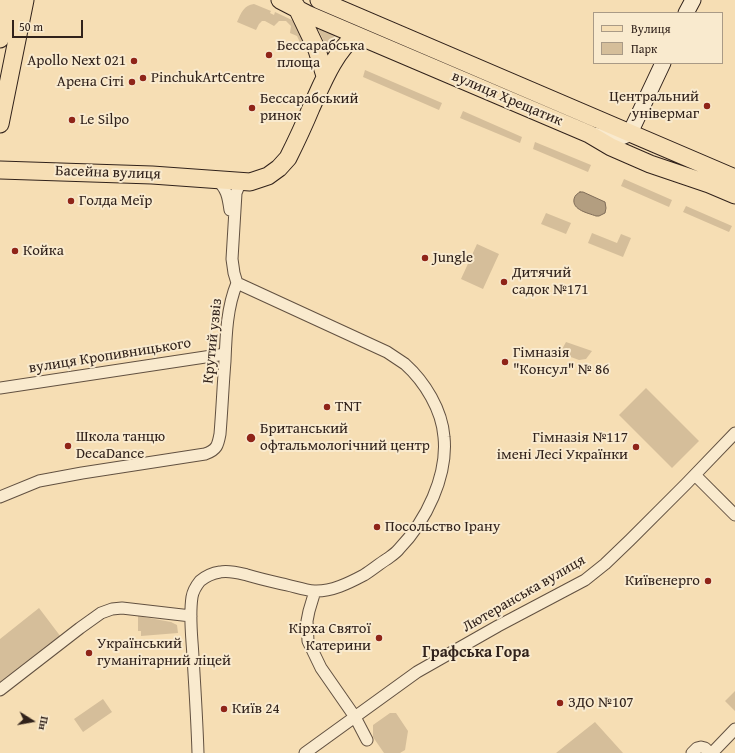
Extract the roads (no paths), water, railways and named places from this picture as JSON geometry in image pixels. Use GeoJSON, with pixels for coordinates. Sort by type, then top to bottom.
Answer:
{"type":"FeatureCollection","features":[{"type":"Feature","properties":{"kind":"main road"},"geometry":{"type":"LineString","coordinates":[[0,39],[8,0]]}},
{"type":"Feature","properties":{"kind":"main road"},"geometry":{"type":"LineString","coordinates":[[0,124],[25,0]]}},
{"type":"Feature","properties":{"kind":"main road","name":"вулиця Хрещатик"},"geometry":{"type":"LineString","coordinates":[[280,0],[296,4],[307,14],[589,134],[611,147],[650,164],[709,184],[735,195]]}},
{"type":"Feature","properties":{"kind":"main road","name":"вулиця Хрещатик"},"geometry":{"type":"LineString","coordinates":[[319,0],[735,178]]}},
{"type":"Feature","properties":{"kind":"main road"},"geometry":{"type":"LineString","coordinates":[[296,4],[317,50],[325,76]]}},
{"type":"Feature","properties":{"kind":"main road"},"geometry":{"type":"LineString","coordinates":[[216,179],[250,182],[268,176],[280,168],[288,158],[325,76],[342,49],[356,35]]}},
{"type":"Feature","properties":{"kind":"main road","name":"Басейна вулиця"},"geometry":{"type":"LineString","coordinates":[[1,169],[216,179]]}},
{"type":"Feature","properties":{"kind":"street"},"geometry":{"type":"LineString","coordinates":[[687,12],[693,0]]}},
{"type":"Feature","properties":{"kind":"street"},"geometry":{"type":"LineString","coordinates":[[589,134],[618,138],[624,137],[630,133],[663,64]]}},
{"type":"Feature","properties":{"kind":"street","name":"Крутий узвіз"},"geometry":{"type":"LineString","coordinates":[[216,179],[225,187],[227,193],[233,231]]}},
{"type":"Feature","properties":{"kind":"street","name":"Крутий узвіз"},"geometry":{"type":"LineString","coordinates":[[0,497],[39,481],[198,455],[211,452],[216,448],[220,434],[229,306],[237,283],[232,259],[236,193],[243,182]]}},
{"type":"Feature","properties":{"kind":"street"},"geometry":{"type":"LineString","coordinates":[[198,753],[191,616],[192,597],[195,588],[201,581],[210,575],[220,572],[236,572],[315,591],[334,588],[356,580],[398,551],[413,533],[425,514],[439,480],[443,463],[445,441],[444,429],[435,404],[424,386],[413,372],[404,364],[387,352],[237,283]]}},
{"type":"Feature","properties":{"kind":"street","name":"вулиця Кропивницького"},"geometry":{"type":"LineString","coordinates":[[0,388],[225,354]]}},
{"type":"Feature","properties":{"kind":"street","name":"Лютеранська вулиця"},"geometry":{"type":"LineString","coordinates":[[305,753],[417,672],[498,626],[586,580],[610,560],[735,433]]}},
{"type":"Feature","properties":{"kind":"street"},"geometry":{"type":"LineString","coordinates":[[695,475],[735,515]]}},
{"type":"Feature","properties":{"kind":"street"},"geometry":{"type":"LineString","coordinates":[[315,591],[307,621],[308,640],[321,668],[355,717],[367,740]]}},
{"type":"Feature","properties":{"kind":"street"},"geometry":{"type":"LineString","coordinates":[[0,690],[101,613],[112,609],[122,608],[191,616]]}},
{"type":"Feature","properties":{"kind":"street"},"geometry":{"type":"LineString","coordinates":[[692,753],[697,748],[701,747],[705,748],[711,753],[735,729]]}},
{"type":"Feature","properties":{"kind":"place","name":"Бессарабська площа"},"geometry":{"type":"Point","coordinates":[269,55]}},
{"type":"Feature","properties":{"kind":"place","name":"Apollo Next 021"},"geometry":{"type":"Point","coordinates":[134,61]}},
{"type":"Feature","properties":{"kind":"place","name":"PinchukArtCentre"},"geometry":{"type":"Point","coordinates":[143,78]}},
{"type":"Feature","properties":{"kind":"place","name":"Арена Сіті"},"geometry":{"type":"Point","coordinates":[132,82]}},
{"type":"Feature","properties":{"kind":"place","name":"Центральний універмаг"},"geometry":{"type":"Point","coordinates":[707,106]}},
{"type":"Feature","properties":{"kind":"place","name":"Бессарабський ринок"},"geometry":{"type":"Point","coordinates":[252,108]}},
{"type":"Feature","properties":{"kind":"place","name":"Le Silpo"},"geometry":{"type":"Point","coordinates":[72,120]}},
{"type":"Feature","properties":{"kind":"place","name":"Голда Меїр"},"geometry":{"type":"Point","coordinates":[71,201]}},
{"type":"Feature","properties":{"kind":"place","name":"Койка"},"geometry":{"type":"Point","coordinates":[15,251]}},
{"type":"Feature","properties":{"kind":"place","name":"Jungle"},"geometry":{"type":"Point","coordinates":[425,258]}},
{"type":"Feature","properties":{"kind":"place","name":"Дитячий садок №171"},"geometry":{"type":"Point","coordinates":[504,282]}},
{"type":"Feature","properties":{"kind":"place","name":"Гімназія \"Консул\" № 86"},"geometry":{"type":"Point","coordinates":[505,362]}},
{"type":"Feature","properties":{"kind":"place","name":"TNT"},"geometry":{"type":"Point","coordinates":[327,407]}},
{"type":"Feature","properties":{"kind":"place","name":"Британський офтальмологічний центр"},"geometry":{"type":"Point","coordinates":[251,438]}},
{"type":"Feature","properties":{"kind":"place","name":"Школа танцю DecaDance"},"geometry":{"type":"Point","coordinates":[68,446]}},
{"type":"Feature","properties":{"kind":"place","name":"Гімназія №117 імені Лесі Українки"},"geometry":{"type":"Point","coordinates":[636,447]}},
{"type":"Feature","properties":{"kind":"place","name":"Посольство Ірану"},"geometry":{"type":"Point","coordinates":[377,527]}},
{"type":"Feature","properties":{"kind":"place","name":"Київенерго"},"geometry":{"type":"Point","coordinates":[708,581]}},
{"type":"Feature","properties":{"kind":"place","name":"Кірха Святої Катерини"},"geometry":{"type":"Point","coordinates":[379,638]}},
{"type":"Feature","properties":{"kind":"place","name":"Український гуманітарний ліцей"},"geometry":{"type":"Point","coordinates":[89,653]}},
{"type":"Feature","properties":{"kind":"place","name":"ЗДО №107"},"geometry":{"type":"Point","coordinates":[560,703]}},
{"type":"Feature","properties":{"kind":"place","name":"Київ 24"},"geometry":{"type":"Point","coordinates":[224,709]}},
{"type":"Feature","properties":{"kind":"district","name":"Графська Гора"},"geometry":{"type":"Point","coordinates":[476,653]}}]}
